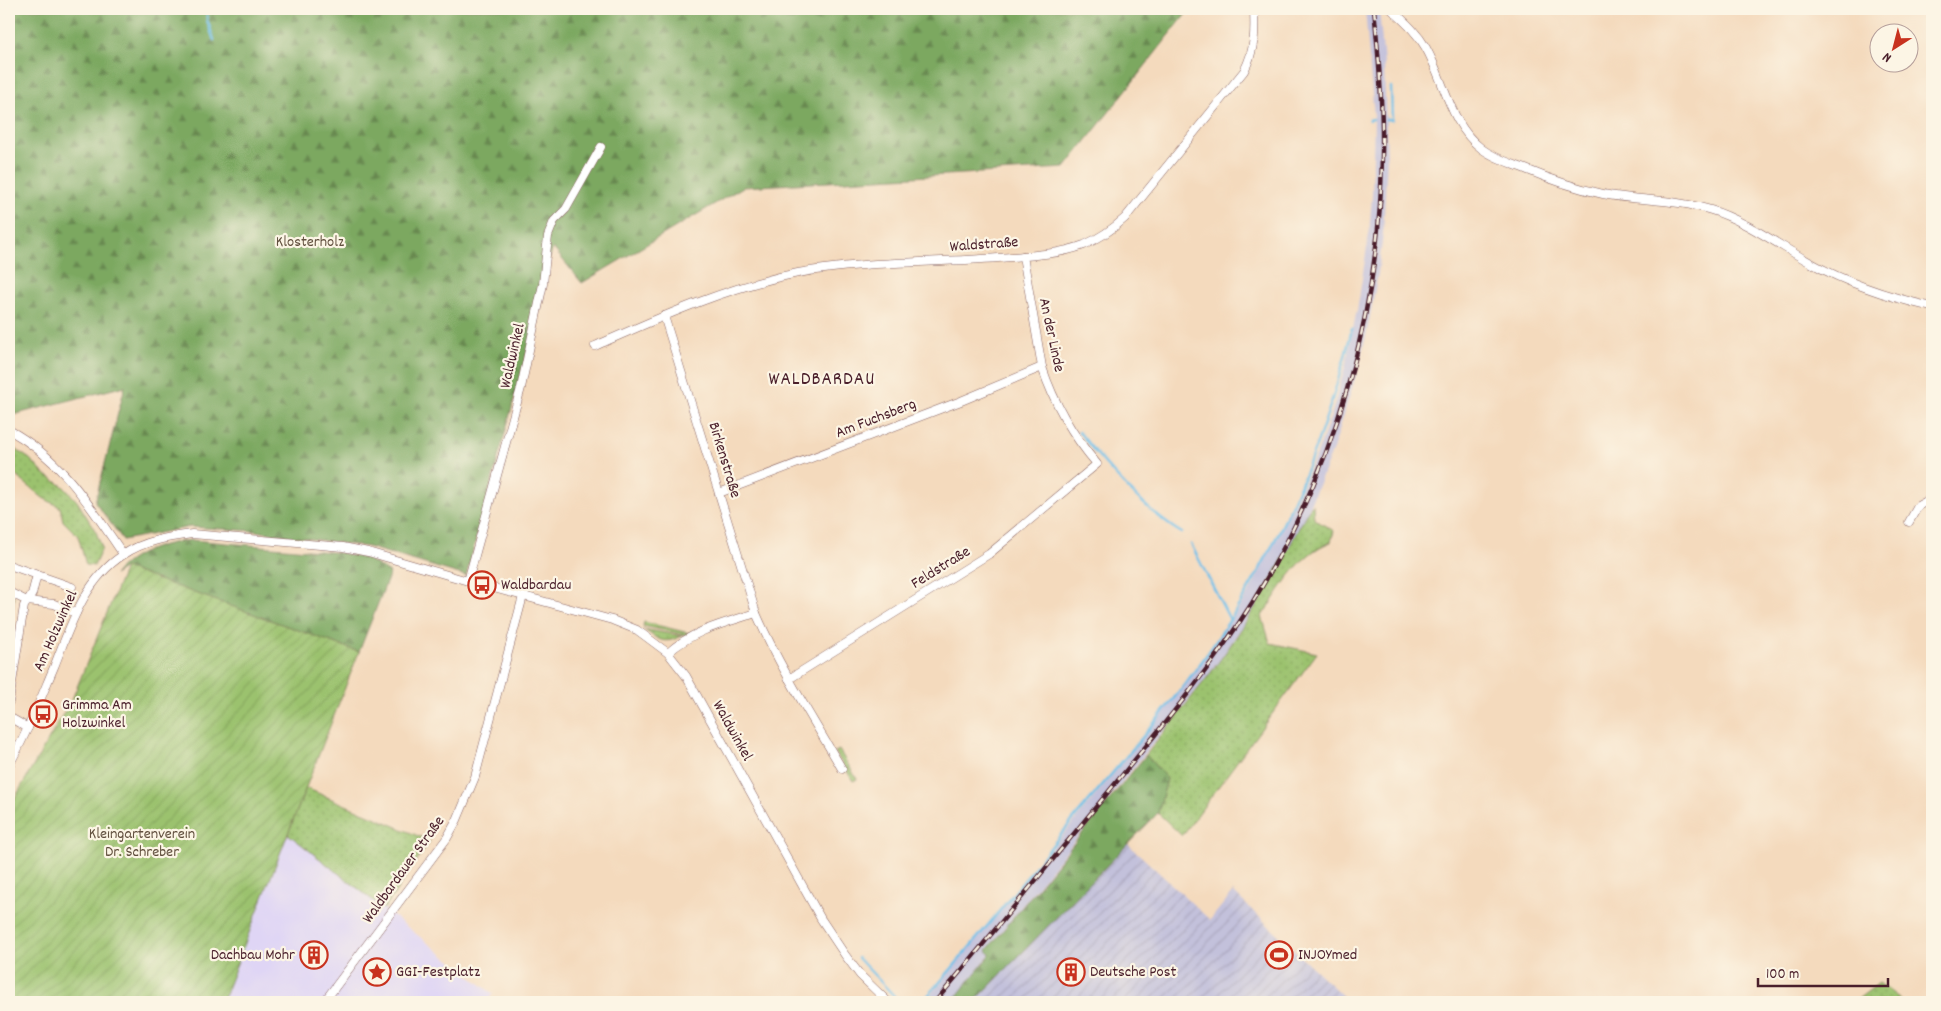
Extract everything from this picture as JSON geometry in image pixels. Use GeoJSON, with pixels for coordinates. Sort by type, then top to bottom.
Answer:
{"type":"FeatureCollection","features":[{"type":"Feature","properties":{"kind":"street","name":"Waldstraße"},"geometry":{"type":"LineString","coordinates":[[595,346],[718,294],[757,282],[799,273],[854,267],[1023,256],[1083,245],[1106,233],[1125,218],[1244,71],[1254,46],[1254,9]]}},
{"type":"Feature","properties":{"kind":"street"},"geometry":{"type":"LineString","coordinates":[[1391,9],[1417,33],[1426,48],[1457,121],[1483,150],[1544,177],[1603,194],[1664,200],[1713,210],[1738,221],[1813,264],[1842,278],[1932,307]]}},
{"type":"Feature","properties":{"kind":"street","name":"Waldwinkel"},"geometry":{"type":"LineString","coordinates":[[468,581],[521,388],[543,284],[548,236],[554,221],[571,201],[600,146]]}},
{"type":"Feature","properties":{"kind":"street","name":"An der Linde"},"geometry":{"type":"LineString","coordinates":[[1023,256],[1042,367],[1063,417],[1097,464]]}},
{"type":"Feature","properties":{"kind":"street","name":"Birkenstraße"},"geometry":{"type":"LineString","coordinates":[[664,316],[756,613],[770,645],[842,769]]}},
{"type":"Feature","properties":{"kind":"street","name":"Am Fuchsberg"},"geometry":{"type":"LineString","coordinates":[[719,493],[961,401],[1042,367]]}},
{"type":"Feature","properties":{"kind":"street"},"geometry":{"type":"LineString","coordinates":[[9,430],[49,458],[66,474],[123,554]]}},
{"type":"Feature","properties":{"kind":"street","name":"Feldstraße"},"geometry":{"type":"LineString","coordinates":[[789,679],[989,554],[1097,464]]}},
{"type":"Feature","properties":{"kind":"street"},"geometry":{"type":"LineString","coordinates":[[1908,522],[1918,506],[1932,498]]}},
{"type":"Feature","properties":{"kind":"street","name":"Waldwinkel"},"geometry":{"type":"LineString","coordinates":[[123,554],[148,543],[171,536],[192,534],[343,547],[368,552],[612,620],[638,630],[668,653],[686,676],[821,919],[855,968],[888,1002]]}},
{"type":"Feature","properties":{"kind":"street","name":"Am Holzwinkel"},"geometry":{"type":"LineString","coordinates":[[9,765],[28,728],[76,613],[87,593],[101,574],[123,554]]}},
{"type":"Feature","properties":{"kind":"street"},"geometry":{"type":"LineString","coordinates":[[9,565],[72,587]]}},
{"type":"Feature","properties":{"kind":"street","name":"Am Holzwinkel"},"geometry":{"type":"LineString","coordinates":[[9,702],[24,606],[32,594],[37,575]]}},
{"type":"Feature","properties":{"kind":"street"},"geometry":{"type":"LineString","coordinates":[[9,592],[27,601],[54,604],[76,613]]}},
{"type":"Feature","properties":{"kind":"street","name":"Waldbardauer Straße"},"geometry":{"type":"LineString","coordinates":[[324,1002],[447,838],[457,820],[476,777],[523,596]]}},
{"type":"Feature","properties":{"kind":"street"},"geometry":{"type":"LineString","coordinates":[[668,653],[689,637],[712,627],[756,613]]}},
{"type":"Feature","properties":{"kind":"street"},"geometry":{"type":"LineString","coordinates":[[9,717],[28,728]]}},
{"type":"Feature","properties":{"kind":"shaded area"},"geometry":{"type":"Polygon","coordinates":[[[1365,9],[1379,9],[1384,63],[1387,158],[1383,234],[1378,274],[1357,372],[1334,447],[1307,512],[1286,554],[1257,604],[1203,682],[987,949],[990,954],[952,1002],[925,1002],[1139,743],[1212,650],[1251,589],[1301,490],[1332,413],[1345,367],[1358,305],[1369,234],[1374,117],[1365,9]]]}},
{"type":"Feature","properties":{"kind":"shaded area"},"geometry":{"type":"Polygon","coordinates":[[[288,834],[493,994],[486,1002],[222,1002],[288,834]]]}},
{"type":"Feature","properties":{"kind":"shaded area"},"geometry":{"type":"Polygon","coordinates":[[[1128,844],[1210,920],[1233,892],[1349,1002],[974,1002],[1128,844]]]}},
{"type":"Feature","properties":{"kind":"green space","name":"Klosterholz"},"geometry":{"type":"Polygon","coordinates":[[[9,9],[1190,9],[1065,168],[743,187],[582,283],[553,248],[541,281],[532,334],[466,576],[368,547],[255,531],[190,527],[123,540],[95,502],[125,386],[9,416],[9,9]]]}},
{"type":"Feature","properties":{"kind":"green space"},"geometry":{"type":"Polygon","coordinates":[[[9,445],[30,459],[44,474],[63,486],[77,501],[96,532],[102,548],[94,566],[86,565],[78,536],[63,521],[60,507],[43,498],[9,470],[9,445]]]}},
{"type":"Feature","properties":{"kind":"green space"},"geometry":{"type":"Polygon","coordinates":[[[1313,504],[1314,519],[1334,531],[1331,542],[1309,555],[1291,573],[1262,616],[1270,643],[1317,653],[1182,836],[1158,813],[1167,779],[1146,755],[1235,639],[1268,586],[1313,504]]]}},
{"type":"Feature","properties":{"kind":"green space"},"geometry":{"type":"Polygon","coordinates":[[[192,540],[342,553],[367,559],[390,573],[359,652],[125,568],[114,575],[130,560],[149,550],[192,540]]]}},
{"type":"Feature","properties":{"kind":"green space","name":"Kleingartenverein Dr. Schreber"},"geometry":{"type":"Polygon","coordinates":[[[125,568],[359,652],[222,1002],[9,1002],[9,808],[73,697],[125,568]]]}},
{"type":"Feature","properties":{"kind":"green space"},"geometry":{"type":"Polygon","coordinates":[[[9,595],[14,597],[9,636],[9,595]]]}},
{"type":"Feature","properties":{"kind":"green space"},"geometry":{"type":"Polygon","coordinates":[[[644,622],[689,633],[685,635],[643,626],[644,622]]]}},
{"type":"Feature","properties":{"kind":"green space"},"geometry":{"type":"Polygon","coordinates":[[[643,629],[682,636],[666,641],[653,636],[643,629]]]}},
{"type":"Feature","properties":{"kind":"green space"},"geometry":{"type":"Polygon","coordinates":[[[839,750],[857,779],[853,781],[835,752],[839,750]]]}},
{"type":"Feature","properties":{"kind":"green space"},"geometry":{"type":"Polygon","coordinates":[[[1146,755],[1167,779],[1158,813],[974,1002],[952,1002],[990,955],[987,950],[1146,755]]]}},
{"type":"Feature","properties":{"kind":"green space"},"geometry":{"type":"Polygon","coordinates":[[[306,788],[430,841],[384,909],[288,834],[306,788]]]}},
{"type":"Feature","properties":{"kind":"green space"},"geometry":{"type":"Polygon","coordinates":[[[1879,983],[1904,1002],[1854,1002],[1879,983]]]}},
{"type":"Feature","properties":{"kind":"waterway"},"geometry":{"type":"LineString","coordinates":[[207,9],[207,20],[214,40]]}},
{"type":"Feature","properties":{"kind":"waterway"},"geometry":{"type":"LineString","coordinates":[[1386,119],[1392,120],[1391,87]]}},
{"type":"Feature","properties":{"kind":"waterway"},"geometry":{"type":"LineString","coordinates":[[1369,120],[1373,119]]}},
{"type":"Feature","properties":{"kind":"waterway"},"geometry":{"type":"LineString","coordinates":[[922,1002],[978,938],[1067,827],[1160,716],[1212,647],[1236,610],[1278,534],[1313,454],[1328,413],[1352,329]]}},
{"type":"Feature","properties":{"kind":"waterway"},"geometry":{"type":"LineString","coordinates":[[1079,432],[1113,473],[1141,501],[1182,533]]}},
{"type":"Feature","properties":{"kind":"waterway"},"geometry":{"type":"LineString","coordinates":[[1191,544],[1230,620]]}},
{"type":"Feature","properties":{"kind":"waterway"},"geometry":{"type":"LineString","coordinates":[[858,958],[900,1002]]}},
{"type":"Feature","properties":{"kind":"railway"},"geometry":{"type":"LineString","coordinates":[[935,1002],[1200,678],[1252,603],[1281,552],[1307,499],[1329,444],[1347,388],[1362,331],[1373,273],[1379,215],[1382,156],[1380,82],[1374,9]]}},
{"type":"Feature","properties":{"kind":"place","name":"Waldbardau"},"geometry":{"type":"Point","coordinates":[482,585]}},
{"type":"Feature","properties":{"kind":"place","name":"Grimma Am Holzwinkel"},"geometry":{"type":"Point","coordinates":[43,714]}},
{"type":"Feature","properties":{"kind":"place","name":"Dachbau Mohr"},"geometry":{"type":"Point","coordinates":[314,955]}},
{"type":"Feature","properties":{"kind":"place","name":"INJOYmed"},"geometry":{"type":"Point","coordinates":[1279,955]}},
{"type":"Feature","properties":{"kind":"place","name":"GGI-Festplatz"},"geometry":{"type":"Point","coordinates":[377,972]}},
{"type":"Feature","properties":{"kind":"place","name":"Deutsche Post"},"geometry":{"type":"Point","coordinates":[1071,972]}},
{"type":"Feature","properties":{"kind":"district","name":"WALDBARDAU"},"geometry":{"type":"Point","coordinates":[822,380]}}]}
